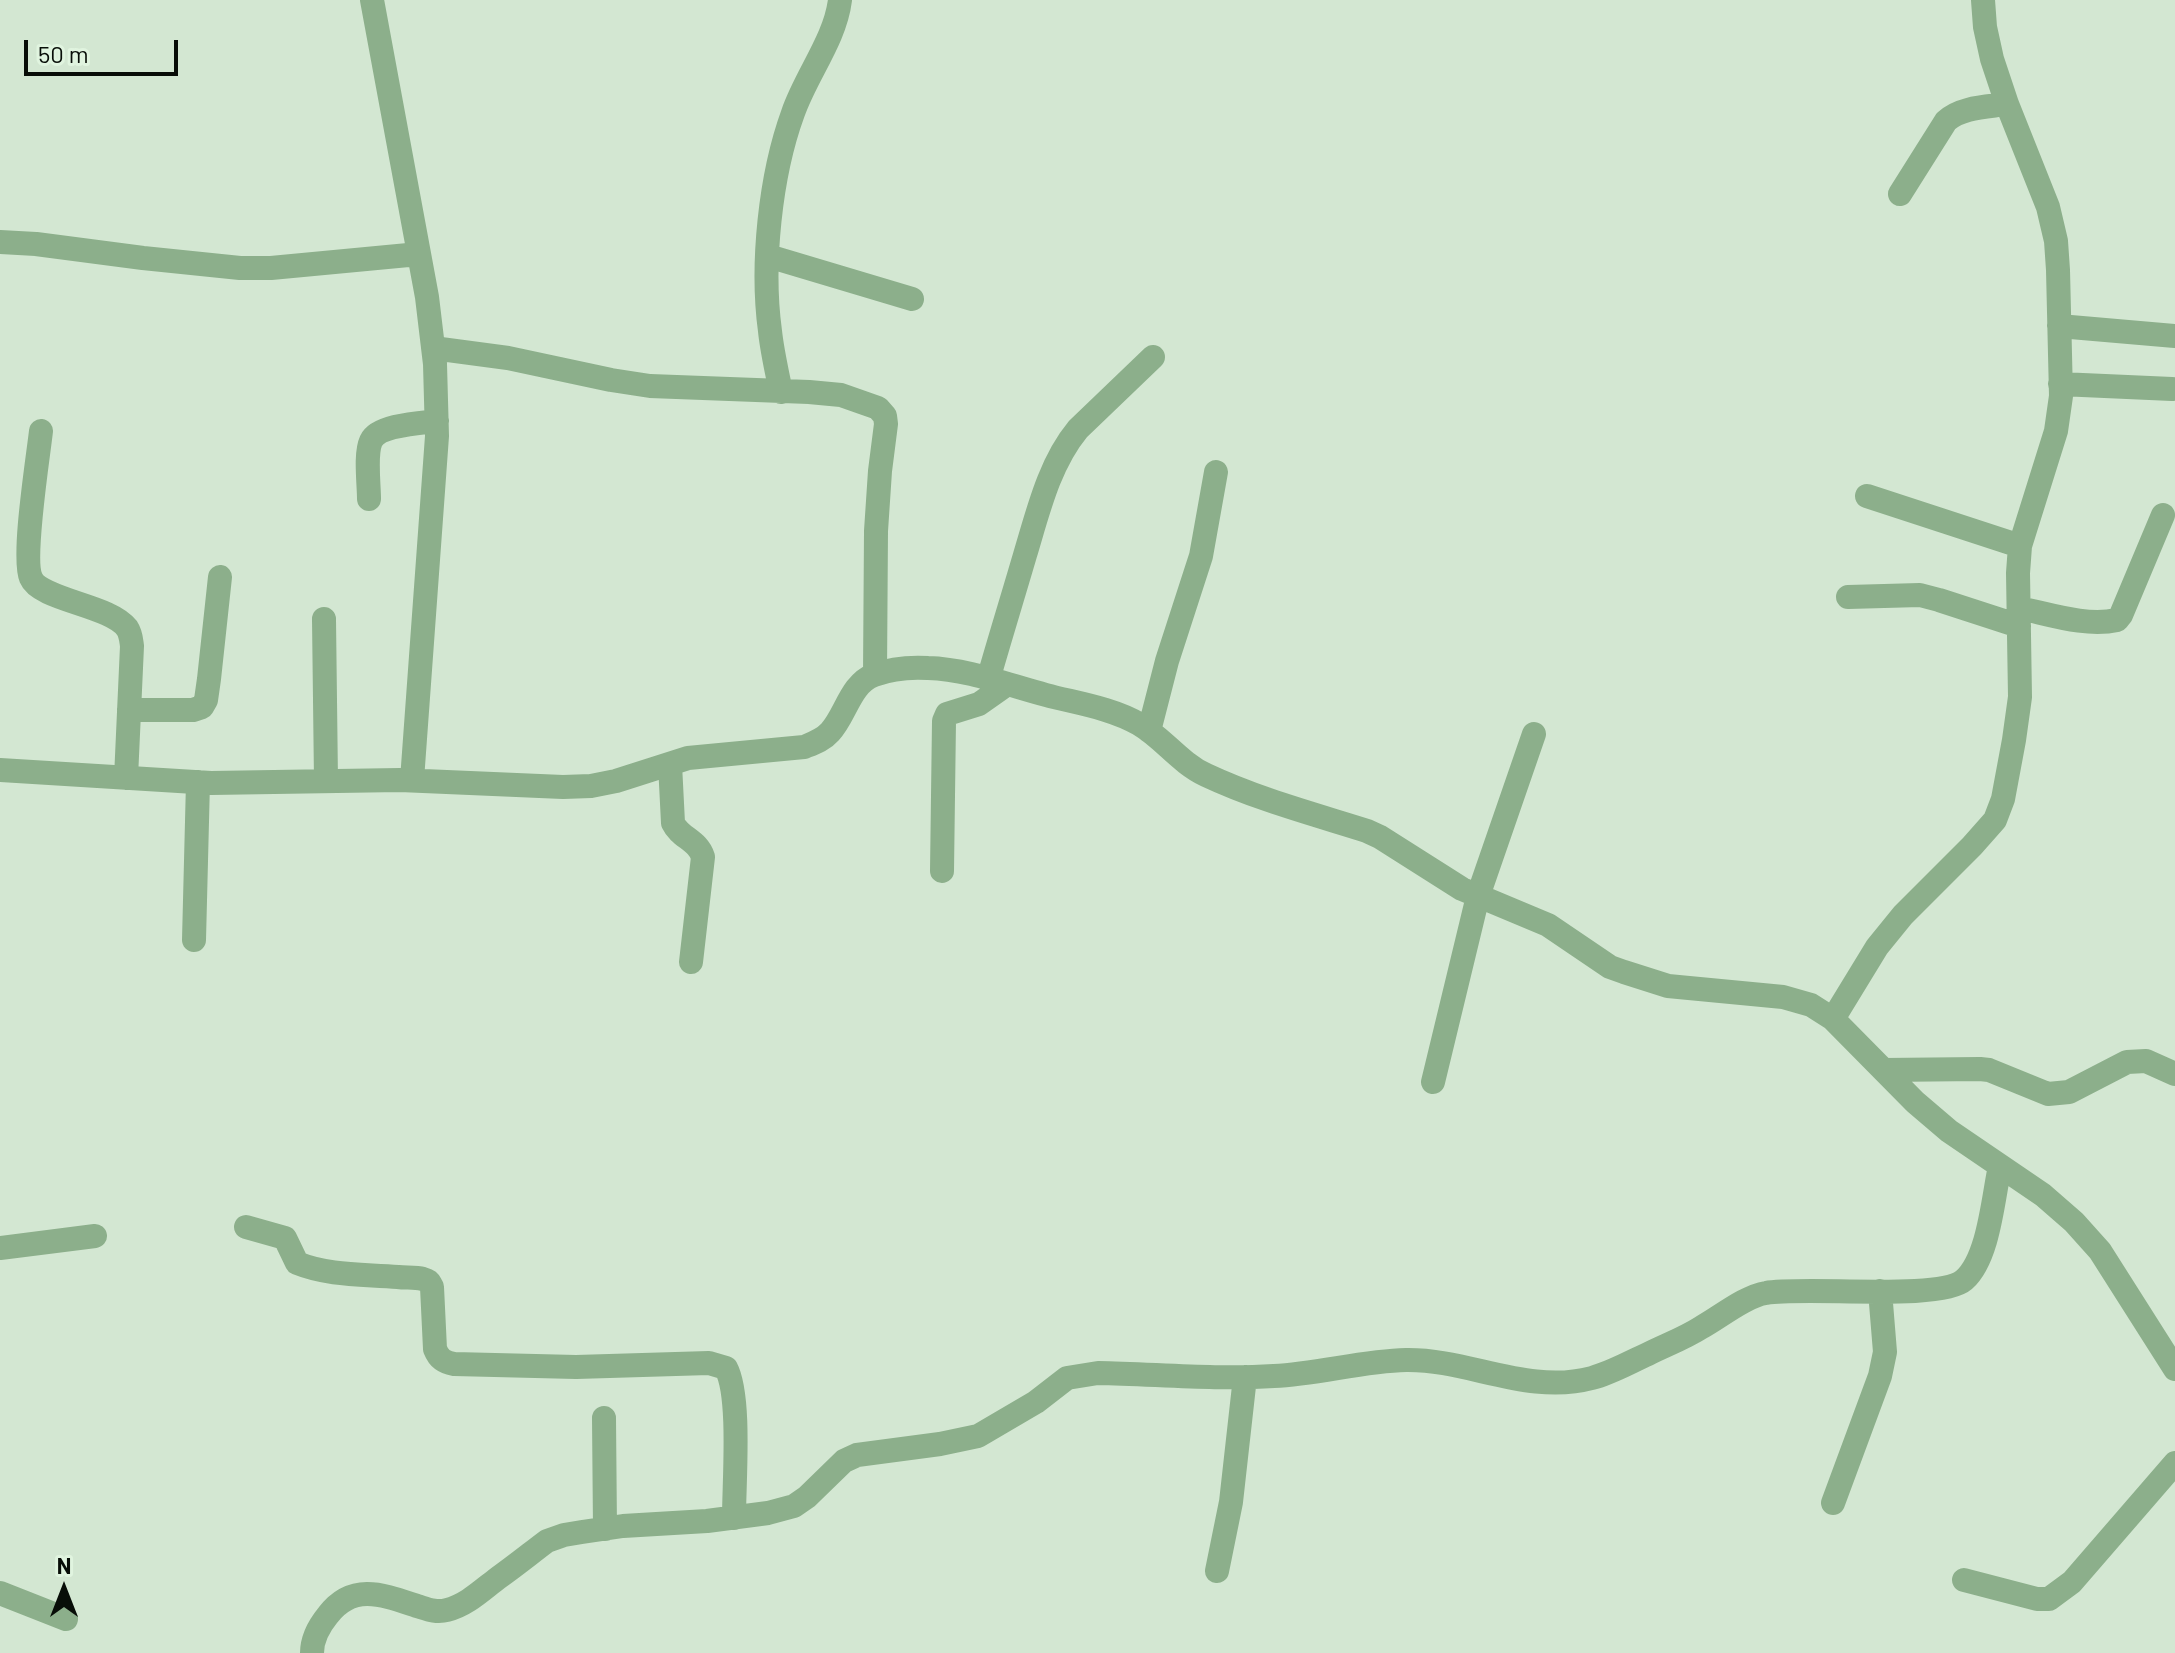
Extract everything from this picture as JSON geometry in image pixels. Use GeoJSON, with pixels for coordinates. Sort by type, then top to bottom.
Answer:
{"type":"FeatureCollection","features":[{"type":"Feature","properties":{"kind":"street"},"geometry":{"type":"LineString","coordinates":[[372,0],[419,254],[433,348],[437,421],[412,780]]}},
{"type":"Feature","properties":{"kind":"street"},"geometry":{"type":"LineString","coordinates":[[781,392],[770,331],[768,256],[774,186],[785,134],[836,20],[840,0]]}},
{"type":"Feature","properties":{"kind":"street"},"geometry":{"type":"LineString","coordinates":[[1833,1019],[1877,947],[1903,915],[1995,820],[2003,799],[2020,697],[2020,546],[2056,431],[2061,396],[2056,241],[2048,207],[1992,59],[1983,0]]}},
{"type":"Feature","properties":{"kind":"street"},"geometry":{"type":"LineString","coordinates":[[1900,194],[1946,121],[1953,115],[2007,104]]}},
{"type":"Feature","properties":{"kind":"street"},"geometry":{"type":"LineString","coordinates":[[0,242],[240,268],[271,268],[419,254]]}},
{"type":"Feature","properties":{"kind":"street"},"geometry":{"type":"LineString","coordinates":[[768,256],[912,299]]}},
{"type":"Feature","properties":{"kind":"street"},"geometry":{"type":"LineString","coordinates":[[2059,326],[2175,336]]}},
{"type":"Feature","properties":{"kind":"street"},"geometry":{"type":"LineString","coordinates":[[433,348],[508,358],[650,386],[841,395],[878,408],[885,416],[885,437],[876,531],[875,674]]}},
{"type":"Feature","properties":{"kind":"street"},"geometry":{"type":"LineString","coordinates":[[942,871],[944,721],[947,714],[979,704],[997,682],[1043,497],[1069,440],[1153,357]]}},
{"type":"Feature","properties":{"kind":"street"},"geometry":{"type":"LineString","coordinates":[[2060,384],[2172,389]]}},
{"type":"Feature","properties":{"kind":"street"},"geometry":{"type":"LineString","coordinates":[[369,499],[369,452],[371,440],[376,434],[397,426],[437,421]]}},
{"type":"Feature","properties":{"kind":"street"},"geometry":{"type":"LineString","coordinates":[[41,431],[28,555],[30,577],[36,585],[123,623],[130,631],[132,646],[126,778]]}},
{"type":"Feature","properties":{"kind":"street"},"geometry":{"type":"LineString","coordinates":[[1149,731],[1167,661],[1201,556],[1216,472]]}},
{"type":"Feature","properties":{"kind":"street"},"geometry":{"type":"LineString","coordinates":[[1867,496],[2020,546]]}},
{"type":"Feature","properties":{"kind":"street"},"geometry":{"type":"LineString","coordinates":[[1848,597],[1920,595],[2019,617],[2098,622],[2117,620],[2163,515]]}},
{"type":"Feature","properties":{"kind":"street"},"geometry":{"type":"LineString","coordinates":[[129,710],[193,710],[202,707],[209,679],[220,577]]}},
{"type":"Feature","properties":{"kind":"street"},"geometry":{"type":"LineString","coordinates":[[324,619],[326,781]]}},
{"type":"Feature","properties":{"kind":"street"},"geometry":{"type":"LineString","coordinates":[[0,770],[198,782],[412,780],[591,786],[688,758],[804,747],[821,740],[832,730],[857,688],[875,674],[930,668],[997,682],[1126,718],[1149,731],[1184,762],[1204,774],[1262,798],[1367,831],[1451,882],[1548,925],[1610,967],[1668,986],[1783,997],[1811,1005],[1833,1019],[1915,1102],[1949,1131],[2043,1195],[2074,1222],[2100,1251],[2175,1369]]}},
{"type":"Feature","properties":{"kind":"street"},"geometry":{"type":"LineString","coordinates":[[1433,1082],[1478,896],[1534,734]]}},
{"type":"Feature","properties":{"kind":"street"},"geometry":{"type":"LineString","coordinates":[[670,764],[673,823],[677,830],[700,848],[703,857],[691,962]]}},
{"type":"Feature","properties":{"kind":"street"},"geometry":{"type":"LineString","coordinates":[[194,940],[198,782]]}},
{"type":"Feature","properties":{"kind":"street"},"geometry":{"type":"LineString","coordinates":[[1884,1070],[1989,1070],[2048,1094],[2069,1092],[2127,1062],[2146,1061],[2175,1074]]}},
{"type":"Feature","properties":{"kind":"street"},"geometry":{"type":"LineString","coordinates":[[312,1653],[313,1641],[326,1618],[337,1604],[350,1596],[372,1594],[431,1611],[443,1611],[461,1605],[547,1541],[564,1535],[734,1518],[794,1506],[844,1461],[857,1455],[978,1436],[1036,1402],[1067,1378],[1098,1373],[1276,1376],[1407,1360],[1432,1362],[1502,1377],[1547,1382],[1574,1381],[1594,1378],[1699,1330],[1763,1293],[1948,1288],[1962,1282],[1972,1271],[1982,1249],[2000,1166]]}},
{"type":"Feature","properties":{"kind":"street"},"geometry":{"type":"LineString","coordinates":[[246,1227],[285,1238],[297,1263],[306,1267],[349,1275],[423,1279],[429,1282],[433,1294],[435,1349],[438,1357],[445,1362],[576,1367],[709,1363],[726,1368],[734,1401],[734,1518]]}},
{"type":"Feature","properties":{"kind":"street"},"geometry":{"type":"LineString","coordinates":[[0,1248],[95,1236]]}},
{"type":"Feature","properties":{"kind":"street"},"geometry":{"type":"LineString","coordinates":[[1833,1503],[1880,1376],[1885,1352],[1880,1291]]}},
{"type":"Feature","properties":{"kind":"street"},"geometry":{"type":"LineString","coordinates":[[1217,1571],[1231,1502],[1245,1377]]}},
{"type":"Feature","properties":{"kind":"street"},"geometry":{"type":"LineString","coordinates":[[604,1418],[605,1529]]}},
{"type":"Feature","properties":{"kind":"street"},"geometry":{"type":"LineString","coordinates":[[1964,1580],[2037,1599],[2049,1599],[2072,1582],[2175,1463]]}},
{"type":"Feature","properties":{"kind":"street"},"geometry":{"type":"LineString","coordinates":[[0,1593],[66,1619]]}}]}
